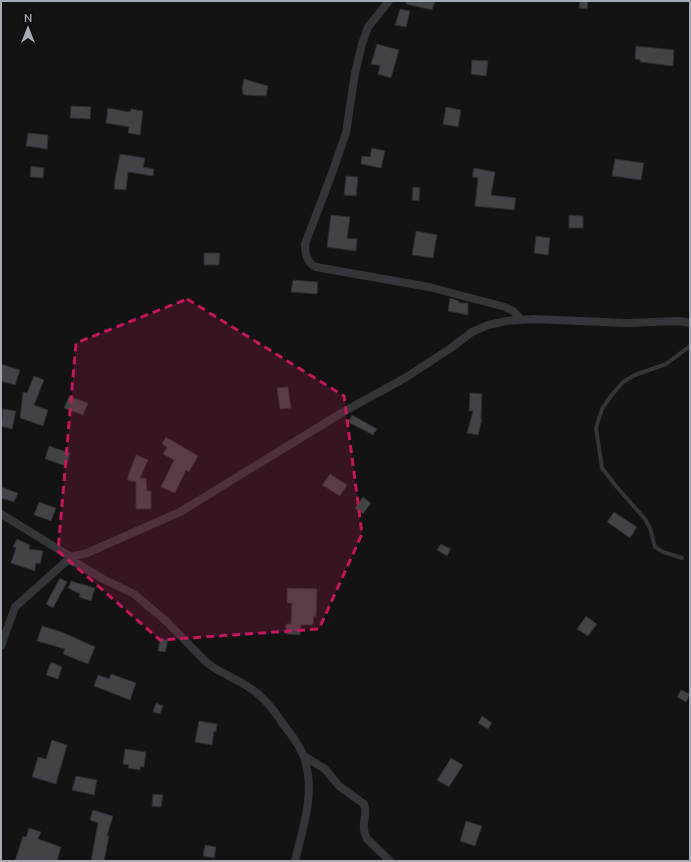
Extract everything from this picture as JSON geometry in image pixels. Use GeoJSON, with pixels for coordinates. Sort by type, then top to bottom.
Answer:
{"type":"FeatureCollection","features":[{"type":"Feature","properties":{"kind":"street"},"geometry":{"type":"LineString","coordinates":[[389,1],[368,27],[362,44],[355,73],[346,133],[305,244],[309,262],[311,265],[316,267],[429,287],[505,307],[521,319]]}},
{"type":"Feature","properties":{"kind":"street"},"geometry":{"type":"LineString","coordinates":[[1,646],[15,607],[69,558],[87,553],[180,512],[343,412],[405,378],[451,348],[472,332],[488,325],[521,319],[626,323],[679,321],[690,323]]}},
{"type":"Feature","properties":{"kind":"street"},"geometry":{"type":"LineString","coordinates":[[1,514],[62,552],[78,564],[103,579],[134,594],[166,621],[209,665],[251,688],[263,698],[292,736],[304,756],[309,787],[309,806],[295,861]]}},
{"type":"Feature","properties":{"kind":"street"},"geometry":{"type":"LineString","coordinates":[[304,756],[325,769],[339,786],[364,804],[366,808],[363,824],[365,835],[367,839],[390,861]]}},
{"type":"Feature","properties":{"kind":"lane"},"geometry":{"type":"LineString","coordinates":[[682,558],[663,552],[655,547],[646,519],[615,485],[602,468],[596,428],[602,409],[610,396],[623,382],[635,375],[666,364],[690,346]]}},
{"type":"Feature","properties":{"kind":"highlighted area"},"geometry":{"type":"Polygon","coordinates":[[[187,299],[344,396],[362,534],[319,629],[160,640],[58,551],[76,343],[187,299]]]}},
{"type":"Feature","properties":{"kind":"building"},"geometry":{"type":"Polygon","coordinates":[[[406,1],[435,1],[432,10],[406,4],[406,1]]]}},
{"type":"Feature","properties":{"kind":"building"},"geometry":{"type":"Polygon","coordinates":[[[580,1],[588,1],[587,9],[579,8],[580,1]]]}},
{"type":"Feature","properties":{"kind":"building"},"geometry":{"type":"Polygon","coordinates":[[[400,9],[410,11],[406,27],[395,25],[400,9]]]}},
{"type":"Feature","properties":{"kind":"building"},"geometry":{"type":"Polygon","coordinates":[[[377,44],[399,50],[391,78],[378,74],[380,66],[371,64],[377,44]]]}},
{"type":"Feature","properties":{"kind":"building"},"geometry":{"type":"Polygon","coordinates":[[[636,46],[674,50],[673,66],[640,62],[640,60],[635,59],[636,46]]]}},
{"type":"Feature","properties":{"kind":"building"},"geometry":{"type":"Polygon","coordinates":[[[472,60],[488,61],[486,76],[471,74],[472,60]]]}},
{"type":"Feature","properties":{"kind":"building"},"geometry":{"type":"Polygon","coordinates":[[[244,79],[268,86],[266,96],[243,94],[242,88],[244,79]]]}},
{"type":"Feature","properties":{"kind":"building"},"geometry":{"type":"Polygon","coordinates":[[[71,106],[91,107],[90,119],[70,118],[71,106]]]}},
{"type":"Feature","properties":{"kind":"building"},"geometry":{"type":"Polygon","coordinates":[[[446,107],[461,110],[458,127],[443,124],[446,107]]]}},
{"type":"Feature","properties":{"kind":"building"},"geometry":{"type":"Polygon","coordinates":[[[108,108],[130,112],[131,109],[143,111],[140,135],[128,133],[129,127],[106,123],[108,108]]]}},
{"type":"Feature","properties":{"kind":"building"},"geometry":{"type":"Polygon","coordinates":[[[28,133],[48,135],[47,149],[26,146],[28,133]]]}},
{"type":"Feature","properties":{"kind":"building"},"geometry":{"type":"Polygon","coordinates":[[[372,148],[385,151],[381,168],[361,164],[362,156],[370,157],[372,148]]]}},
{"type":"Feature","properties":{"kind":"building"},"geometry":{"type":"Polygon","coordinates":[[[120,154],[145,158],[143,167],[154,169],[153,176],[128,172],[126,190],[114,189],[120,154]]]}},
{"type":"Feature","properties":{"kind":"building"},"geometry":{"type":"Polygon","coordinates":[[[615,159],[644,163],[641,180],[612,176],[615,159]]]}},
{"type":"Feature","properties":{"kind":"building"},"geometry":{"type":"Polygon","coordinates":[[[31,166],[44,168],[43,178],[30,177],[31,166]]]}},
{"type":"Feature","properties":{"kind":"building"},"geometry":{"type":"Polygon","coordinates":[[[474,168],[495,172],[491,195],[516,198],[514,210],[475,206],[478,178],[472,177],[474,168]]]}},
{"type":"Feature","properties":{"kind":"building"},"geometry":{"type":"Polygon","coordinates":[[[346,176],[358,177],[356,196],[344,195],[346,176]]]}},
{"type":"Feature","properties":{"kind":"building"},"geometry":{"type":"Polygon","coordinates":[[[413,187],[420,188],[419,201],[412,200],[413,187]]]}},
{"type":"Feature","properties":{"kind":"building"},"geometry":{"type":"Polygon","coordinates":[[[331,215],[350,217],[347,238],[357,239],[356,251],[327,247],[331,215]]]}},
{"type":"Feature","properties":{"kind":"building"},"geometry":{"type":"Polygon","coordinates":[[[569,215],[583,216],[583,228],[569,228],[569,215]]]}},
{"type":"Feature","properties":{"kind":"building"},"geometry":{"type":"Polygon","coordinates":[[[416,231],[437,235],[433,258],[412,255],[416,231]]]}},
{"type":"Feature","properties":{"kind":"building"},"geometry":{"type":"Polygon","coordinates":[[[536,236],[550,238],[548,255],[534,253],[536,236]]]}},
{"type":"Feature","properties":{"kind":"building"},"geometry":{"type":"Polygon","coordinates":[[[204,253],[220,253],[219,265],[204,265],[204,253]]]}},
{"type":"Feature","properties":{"kind":"building"},"geometry":{"type":"Polygon","coordinates":[[[293,280],[318,282],[317,294],[291,292],[293,280]]]}},
{"type":"Feature","properties":{"kind":"building"},"geometry":{"type":"Polygon","coordinates":[[[450,298],[459,301],[459,303],[468,303],[468,315],[448,311],[450,298]]]}},
{"type":"Feature","properties":{"kind":"building"},"geometry":{"type":"Polygon","coordinates":[[[1,364],[20,370],[15,385],[1,381],[1,364]]]}},
{"type":"Feature","properties":{"kind":"building"},"geometry":{"type":"Polygon","coordinates":[[[34,376],[44,380],[34,405],[48,410],[43,426],[20,418],[23,392],[27,393],[34,376]]]}},
{"type":"Feature","properties":{"kind":"building"},"geometry":{"type":"Polygon","coordinates":[[[288,387],[291,408],[280,409],[277,388],[288,387]]]}},
{"type":"Feature","properties":{"kind":"building"},"geometry":{"type":"Polygon","coordinates":[[[470,393],[482,394],[482,419],[478,435],[467,433],[473,411],[469,411],[470,393]]]}},
{"type":"Feature","properties":{"kind":"building"},"geometry":{"type":"Polygon","coordinates":[[[69,396],[88,403],[83,415],[64,408],[69,396]]]}},
{"type":"Feature","properties":{"kind":"building"},"geometry":{"type":"Polygon","coordinates":[[[3,409],[16,411],[12,429],[1,426],[3,409]]]}},
{"type":"Feature","properties":{"kind":"building"},"geometry":{"type":"Polygon","coordinates":[[[352,415],[377,429],[373,435],[348,422],[352,415]]]}},
{"type":"Feature","properties":{"kind":"building"},"geometry":{"type":"Polygon","coordinates":[[[166,437],[198,456],[189,472],[186,470],[175,493],[161,487],[174,460],[163,454],[167,447],[162,444],[166,437]]]}},
{"type":"Feature","properties":{"kind":"building"},"geometry":{"type":"Polygon","coordinates":[[[49,446],[70,453],[66,466],[45,459],[49,446]]]}},
{"type":"Feature","properties":{"kind":"building"},"geometry":{"type":"Polygon","coordinates":[[[136,455],[148,460],[140,478],[146,478],[147,491],[151,491],[151,509],[136,509],[136,482],[127,480],[136,455]]]}},
{"type":"Feature","properties":{"kind":"building"},"geometry":{"type":"Polygon","coordinates":[[[330,474],[347,485],[340,496],[322,485],[330,474]]]}},
{"type":"Feature","properties":{"kind":"building"},"geometry":{"type":"Polygon","coordinates":[[[1,487],[18,493],[14,502],[1,498],[1,487]]]}},
{"type":"Feature","properties":{"kind":"building"},"geometry":{"type":"Polygon","coordinates":[[[363,497],[371,503],[363,514],[355,508],[363,497]]]}},
{"type":"Feature","properties":{"kind":"building"},"geometry":{"type":"Polygon","coordinates":[[[39,502],[56,508],[51,521],[34,515],[39,502]]]}},
{"type":"Feature","properties":{"kind":"building"},"geometry":{"type":"Polygon","coordinates":[[[614,512],[637,527],[630,538],[607,522],[614,512]]]}},
{"type":"Feature","properties":{"kind":"building"},"geometry":{"type":"Polygon","coordinates":[[[17,539],[30,545],[29,549],[43,551],[40,564],[36,563],[35,571],[11,563],[16,548],[13,547],[17,539]]]}},
{"type":"Feature","properties":{"kind":"building"},"geometry":{"type":"Polygon","coordinates":[[[441,544],[451,549],[447,556],[437,550],[441,544]]]}},
{"type":"Feature","properties":{"kind":"building"},"geometry":{"type":"Polygon","coordinates":[[[60,578],[67,582],[53,608],[46,604],[60,578]]]}},
{"type":"Feature","properties":{"kind":"building"},"geometry":{"type":"Polygon","coordinates":[[[71,581],[95,588],[91,601],[79,597],[80,594],[68,588],[71,581]]]}},
{"type":"Feature","properties":{"kind":"building"},"geometry":{"type":"Polygon","coordinates":[[[287,588],[317,589],[316,617],[314,616],[313,625],[301,625],[300,635],[286,634],[286,624],[291,624],[292,603],[287,603],[287,588]]]}},
{"type":"Feature","properties":{"kind":"building"},"geometry":{"type":"Polygon","coordinates":[[[586,616],[597,624],[588,636],[577,629],[586,616]]]}},
{"type":"Feature","properties":{"kind":"building"},"geometry":{"type":"Polygon","coordinates":[[[42,626],[62,632],[95,647],[88,664],[63,654],[65,649],[37,641],[42,626]]]}},
{"type":"Feature","properties":{"kind":"building"},"geometry":{"type":"Polygon","coordinates":[[[160,638],[168,640],[165,652],[158,651],[160,638]]]}},
{"type":"Feature","properties":{"kind":"building"},"geometry":{"type":"Polygon","coordinates":[[[51,662],[62,667],[58,679],[46,675],[51,662]]]}},
{"type":"Feature","properties":{"kind":"building"},"geometry":{"type":"Polygon","coordinates":[[[111,674],[136,683],[130,700],[94,686],[98,675],[109,679],[111,674]]]}},
{"type":"Feature","properties":{"kind":"building"},"geometry":{"type":"Polygon","coordinates":[[[681,690],[690,694],[686,702],[677,697],[681,690]]]}},
{"type":"Feature","properties":{"kind":"building"},"geometry":{"type":"Polygon","coordinates":[[[156,703],[163,706],[160,714],[153,712],[156,703]]]}},
{"type":"Feature","properties":{"kind":"building"},"geometry":{"type":"Polygon","coordinates":[[[482,716],[492,723],[488,729],[478,723],[482,716]]]}},
{"type":"Feature","properties":{"kind":"building"},"geometry":{"type":"Polygon","coordinates":[[[199,721],[217,724],[216,732],[214,731],[212,745],[195,742],[199,721]]]}},
{"type":"Feature","properties":{"kind":"building"},"geometry":{"type":"Polygon","coordinates":[[[52,740],[67,745],[56,784],[32,777],[38,757],[46,759],[52,740]]]}},
{"type":"Feature","properties":{"kind":"building"},"geometry":{"type":"Polygon","coordinates":[[[125,749],[146,752],[144,767],[140,767],[140,770],[128,768],[129,765],[123,764],[125,749]]]}},
{"type":"Feature","properties":{"kind":"building"},"geometry":{"type":"Polygon","coordinates":[[[451,758],[463,765],[449,787],[437,780],[451,758]]]}},
{"type":"Feature","properties":{"kind":"building"},"geometry":{"type":"Polygon","coordinates":[[[76,776],[97,780],[94,795],[72,790],[76,776]]]}},
{"type":"Feature","properties":{"kind":"building"},"geometry":{"type":"Polygon","coordinates":[[[153,794],[163,795],[161,807],[152,806],[153,794]]]}},
{"type":"Feature","properties":{"kind":"building"},"geometry":{"type":"Polygon","coordinates":[[[93,810],[113,816],[107,836],[109,836],[104,861],[91,861],[98,823],[90,820],[93,810]]]}},
{"type":"Feature","properties":{"kind":"building"},"geometry":{"type":"Polygon","coordinates":[[[466,821],[482,826],[475,846],[460,841],[466,821]]]}},
{"type":"Feature","properties":{"kind":"building"},"geometry":{"type":"Polygon","coordinates":[[[29,828],[41,832],[38,839],[61,847],[57,861],[15,861],[23,836],[26,837],[29,828]]]}},
{"type":"Feature","properties":{"kind":"building"},"geometry":{"type":"Polygon","coordinates":[[[205,845],[216,847],[214,858],[203,856],[205,845]]]}}]}
